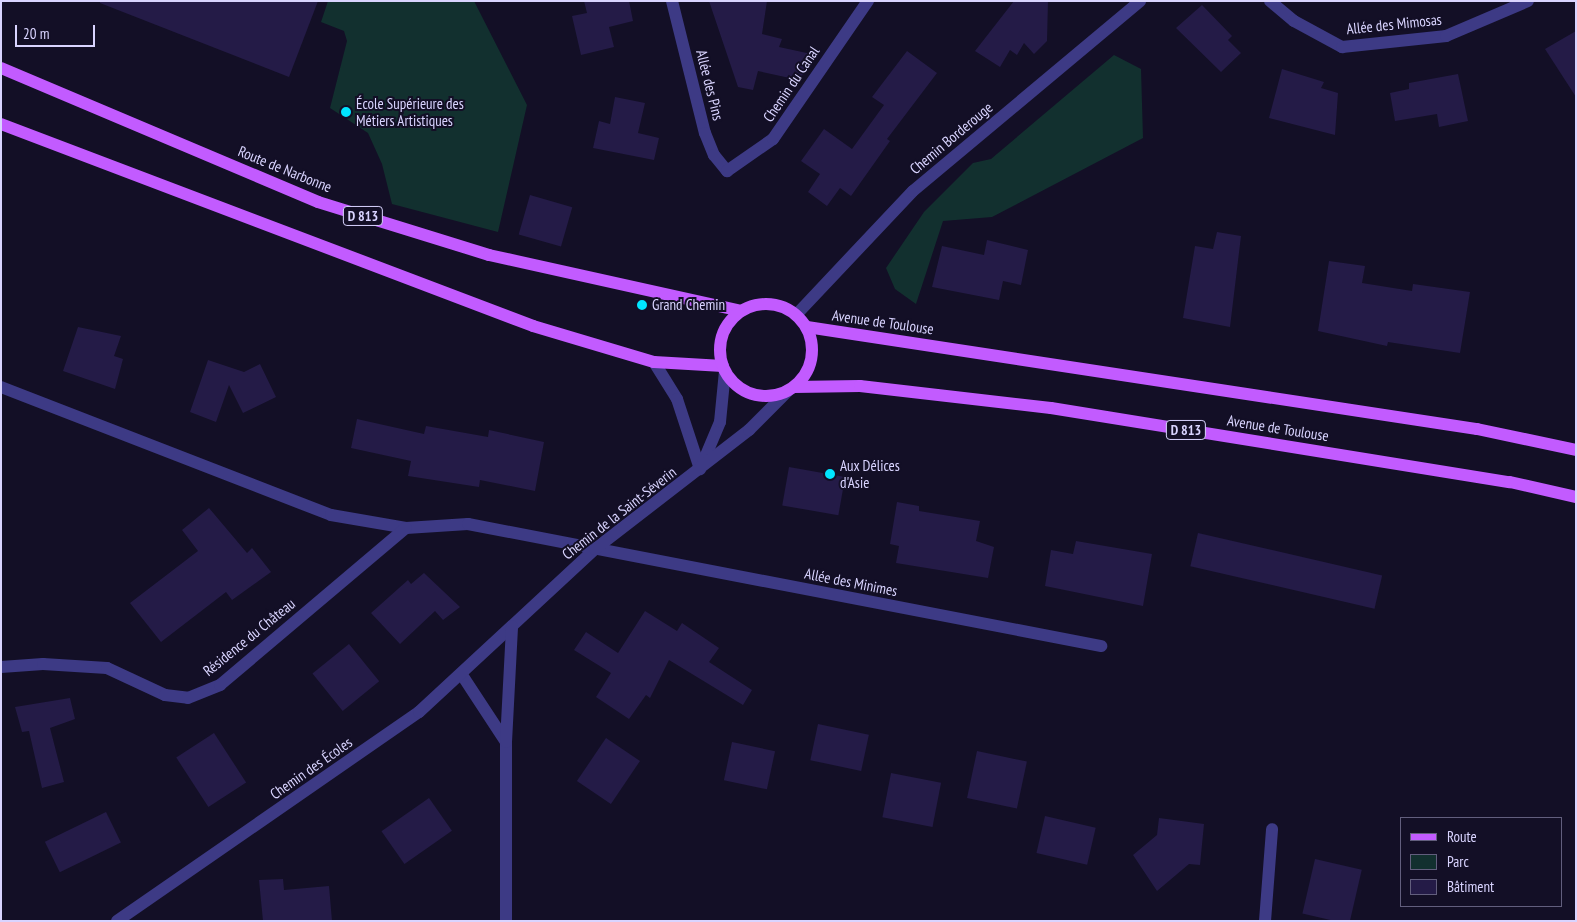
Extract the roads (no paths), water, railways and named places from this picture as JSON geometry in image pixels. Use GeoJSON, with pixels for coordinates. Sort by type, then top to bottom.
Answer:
{"type":"FeatureCollection","features":[{"type":"Feature","properties":{"kind":"main road","name":"Route de Narbonne"},"geometry":{"type":"LineString","coordinates":[[1,68],[318,202],[489,255],[742,312]]}},
{"type":"Feature","properties":{"kind":"main road"},"geometry":{"type":"LineString","coordinates":[[1,124],[533,326],[654,362],[724,369],[722,338],[732,318],[742,312]]}},
{"type":"Feature","properties":{"kind":"main road","name":"D 813"},"geometry":{"type":"LineString","coordinates":[[742,312],[770,304],[796,315],[807,327]]}},
{"type":"Feature","properties":{"kind":"main road"},"geometry":{"type":"LineString","coordinates":[[791,389],[809,368],[812,356],[807,327]]}},
{"type":"Feature","properties":{"kind":"main road","name":"Avenue de Toulouse"},"geometry":{"type":"LineString","coordinates":[[807,327],[1458,425],[1576,450]]}},
{"type":"Feature","properties":{"kind":"main road","name":"D 813"},"geometry":{"type":"LineString","coordinates":[[724,369],[738,387],[755,395],[791,389]]}},
{"type":"Feature","properties":{"kind":"main road","name":"Avenue de Toulouse"},"geometry":{"type":"LineString","coordinates":[[791,389],[860,386],[1051,408],[1510,482],[1576,497]]}},
{"type":"Feature","properties":{"kind":"street","name":"Allée des Pins"},"geometry":{"type":"LineString","coordinates":[[672,1],[705,133],[714,155],[727,172]]}},
{"type":"Feature","properties":{"kind":"street","name":"Chemin du Canal"},"geometry":{"type":"LineString","coordinates":[[727,172],[773,139],[868,1]]}},
{"type":"Feature","properties":{"kind":"street","name":"Chemin Borderouge"},"geometry":{"type":"LineString","coordinates":[[796,315],[913,191],[1140,1]]}},
{"type":"Feature","properties":{"kind":"street","name":"Allée des Mimosas"},"geometry":{"type":"LineString","coordinates":[[1270,1],[1294,21],[1342,47],[1446,36],[1528,1]]}},
{"type":"Feature","properties":{"kind":"street"},"geometry":{"type":"LineString","coordinates":[[654,362],[677,398],[700,469]]}},
{"type":"Feature","properties":{"kind":"street"},"geometry":{"type":"LineString","coordinates":[[700,469],[720,422],[724,369]]}},
{"type":"Feature","properties":{"kind":"street"},"geometry":{"type":"LineString","coordinates":[[1,387],[331,515],[406,528],[468,524],[595,549]]}},
{"type":"Feature","properties":{"kind":"street","name":"Chemin de la Saint-Séverin"},"geometry":{"type":"LineString","coordinates":[[512,626],[595,549],[700,469],[791,389]]}},
{"type":"Feature","properties":{"kind":"street","name":"Résidence du Château"},"geometry":{"type":"LineString","coordinates":[[1,667],[43,664],[107,668],[165,695],[188,698],[220,685],[406,528]]}},
{"type":"Feature","properties":{"kind":"street","name":"Allée des Minimes"},"geometry":{"type":"LineString","coordinates":[[595,549],[1101,646]]}},
{"type":"Feature","properties":{"kind":"street"},"geometry":{"type":"LineString","coordinates":[[506,921],[506,742],[512,626]]}},
{"type":"Feature","properties":{"kind":"street","name":"Chemin des Écoles"},"geometry":{"type":"LineString","coordinates":[[117,921],[419,712],[462,675],[512,626]]}},
{"type":"Feature","properties":{"kind":"street"},"geometry":{"type":"LineString","coordinates":[[462,675],[506,742]]}},
{"type":"Feature","properties":{"kind":"street"},"geometry":{"type":"LineString","coordinates":[[1264,921],[1272,829]]}},
{"type":"Feature","properties":{"kind":"place","name":"École Supérieure des Métiers Artistiques"},"geometry":{"type":"Point","coordinates":[346,112]}},
{"type":"Feature","properties":{"kind":"place","name":"Grand Chemin"},"geometry":{"type":"Point","coordinates":[642,305]}},
{"type":"Feature","properties":{"kind":"place","name":"Aux Délices d'Asie"},"geometry":{"type":"Point","coordinates":[830,474]}}]}
